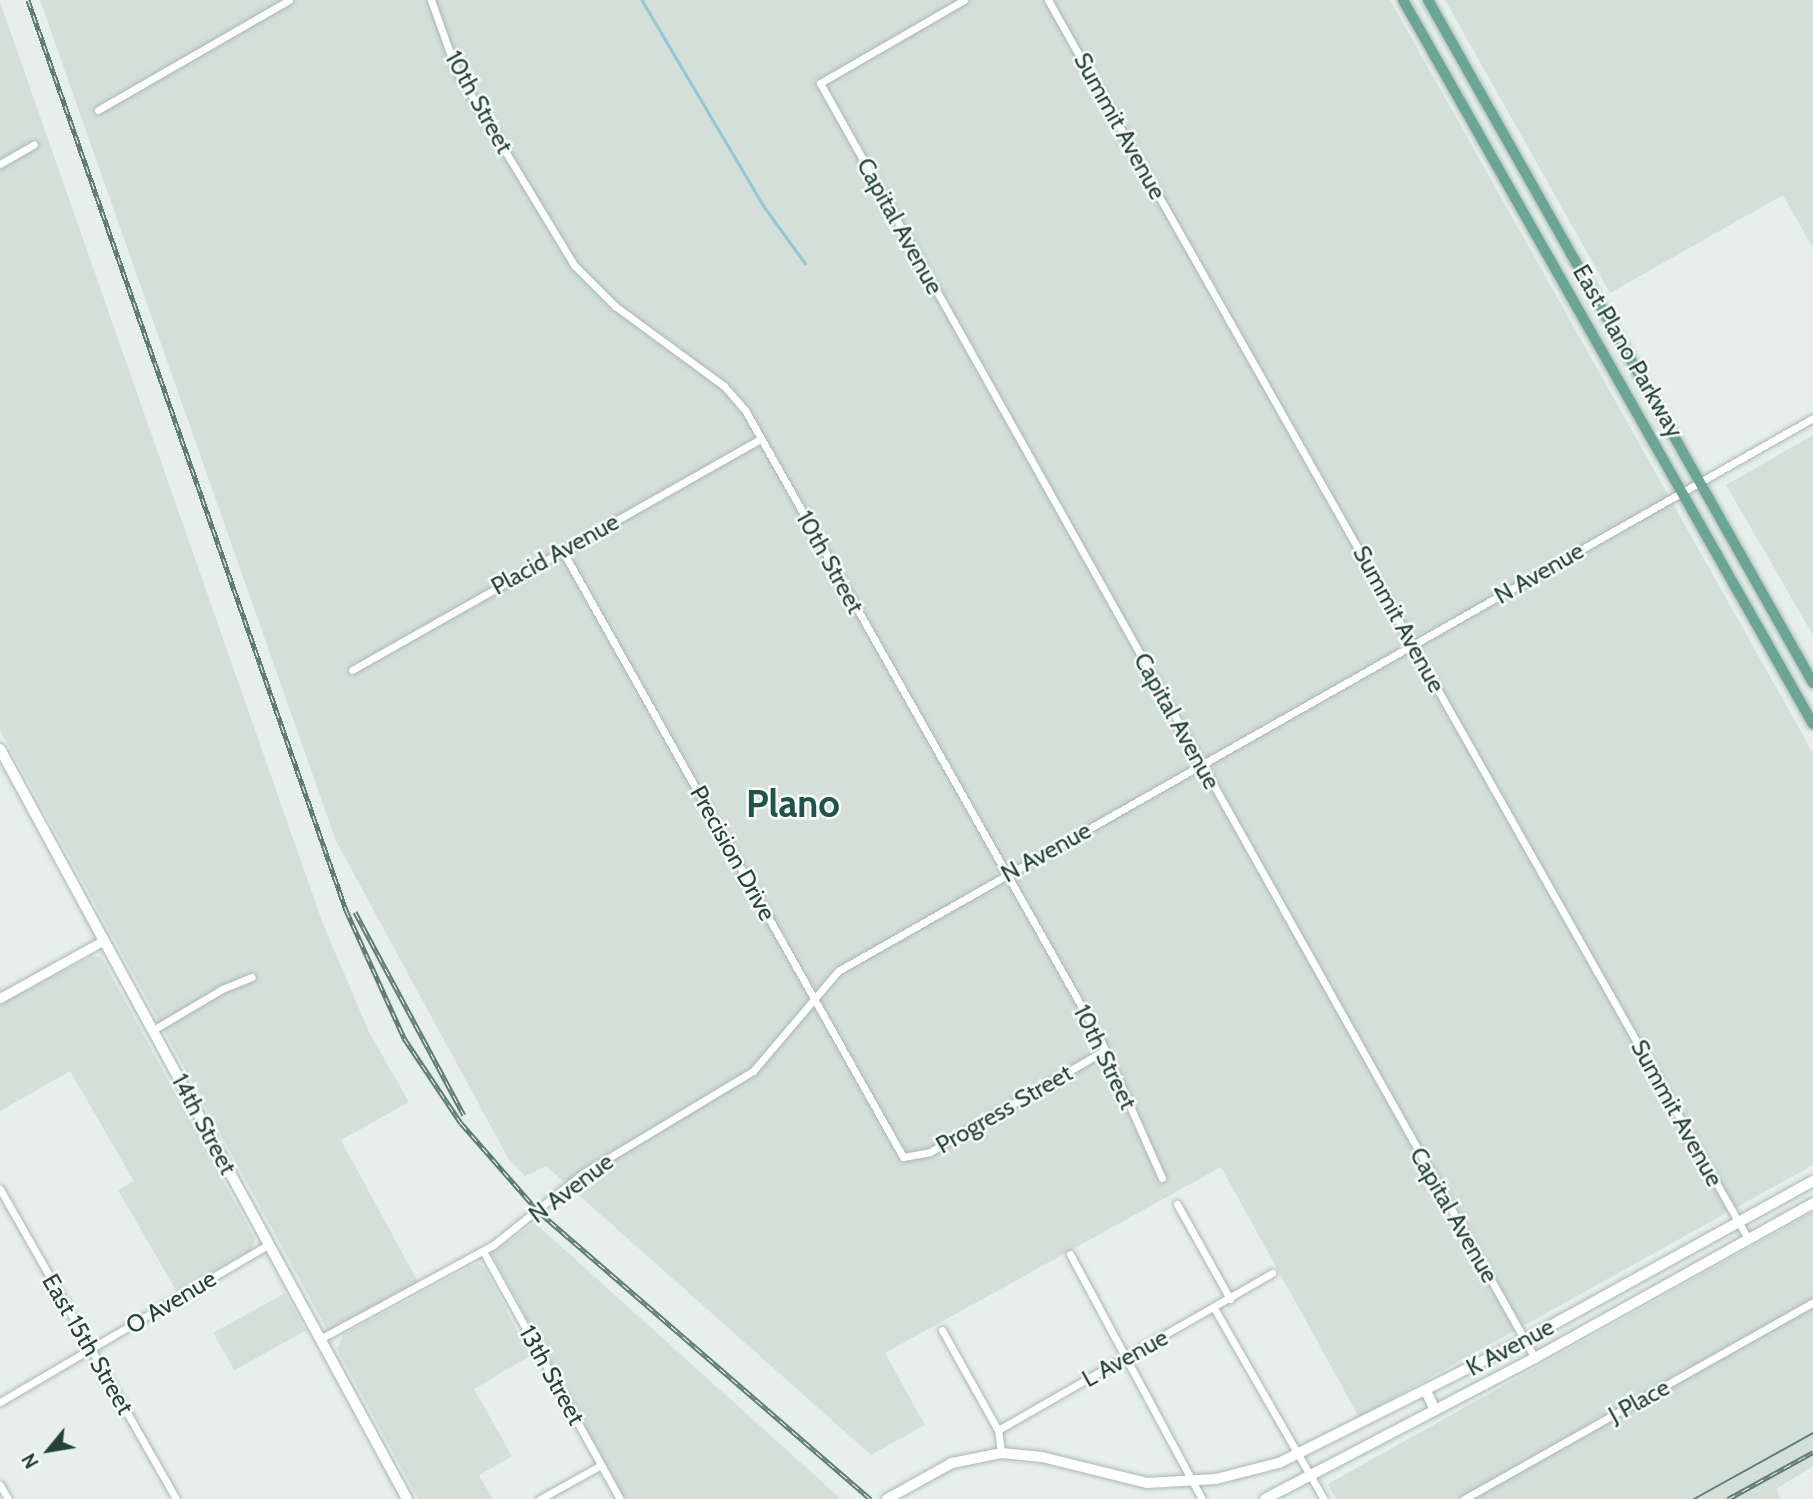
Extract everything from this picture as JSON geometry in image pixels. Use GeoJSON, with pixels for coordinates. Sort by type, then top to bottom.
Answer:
{"type":"FeatureCollection","features":[{"type":"Feature","properties":{"kind":"main road","name":"East Plano Parkway"},"geometry":{"type":"LineString","coordinates":[[1403,0],[1813,724]]}},
{"type":"Feature","properties":{"kind":"main road","name":"East Plano Parkway"},"geometry":{"type":"LineString","coordinates":[[1428,0],[1527,180],[1813,683]]}},
{"type":"Feature","properties":{"kind":"main road"},"geometry":{"type":"LineString","coordinates":[[1426,40],[1445,30]]}},
{"type":"Feature","properties":{"kind":"main road"},"geometry":{"type":"LineString","coordinates":[[1511,189],[1527,180]]}},
{"type":"Feature","properties":{"kind":"main road"},"geometry":{"type":"LineString","coordinates":[[1577,305],[1594,296]]}},
{"type":"Feature","properties":{"kind":"main road"},"geometry":{"type":"LineString","coordinates":[[1611,365],[1627,355]]}},
{"type":"Feature","properties":{"kind":"main road"},"geometry":{"type":"LineString","coordinates":[[1759,628],[1777,619]]}},
{"type":"Feature","properties":{"kind":"main road","name":"14th Street"},"geometry":{"type":"LineString","coordinates":[[0,749],[407,1499]]}},
{"type":"Feature","properties":{"kind":"main road","name":"K Avenue"},"geometry":{"type":"LineString","coordinates":[[887,1499],[952,1463],[1001,1453],[1042,1457],[1129,1480],[1194,1482],[1237,1475],[1299,1455],[1525,1340],[1813,1181]]}},
{"type":"Feature","properties":{"kind":"main road","name":"K Avenue"},"geometry":{"type":"LineString","coordinates":[[1265,1499],[1535,1358],[1813,1203]]}},
{"type":"Feature","properties":{"kind":"main road"},"geometry":{"type":"LineString","coordinates":[[1426,1391],[1435,1410]]}},
{"type":"Feature","properties":{"kind":"street"},"geometry":{"type":"LineString","coordinates":[[98,110],[289,0]]}},
{"type":"Feature","properties":{"kind":"street","name":"10th Street"},"geometry":{"type":"LineString","coordinates":[[431,0],[456,70],[574,264],[618,309],[724,386],[760,439],[1101,1041],[1102,1052],[1124,1089],[1162,1178]]}},
{"type":"Feature","properties":{"kind":"street","name":"Capital Avenue"},"geometry":{"type":"LineString","coordinates":[[963,0],[820,83],[1535,1358]]}},
{"type":"Feature","properties":{"kind":"street","name":"Summit Avenue"},"geometry":{"type":"LineString","coordinates":[[1048,0],[1748,1239]]}},
{"type":"Feature","properties":{"kind":"street"},"geometry":{"type":"LineString","coordinates":[[0,164],[34,144]]}},
{"type":"Feature","properties":{"kind":"street","name":"N Avenue"},"geometry":{"type":"LineString","coordinates":[[320,1339],[483,1251],[520,1228],[582,1174],[753,1071],[813,997],[838,971],[1813,418]]}},
{"type":"Feature","properties":{"kind":"street","name":"Placid Avenue"},"geometry":{"type":"LineString","coordinates":[[352,670],[760,439]]}},
{"type":"Feature","properties":{"kind":"street","name":"Precision Drive"},"geometry":{"type":"LineString","coordinates":[[562,550],[903,1157]]}},
{"type":"Feature","properties":{"kind":"street"},"geometry":{"type":"LineString","coordinates":[[0,998],[104,940]]}},
{"type":"Feature","properties":{"kind":"street"},"geometry":{"type":"LineString","coordinates":[[153,1030],[222,989],[252,977]]}},
{"type":"Feature","properties":{"kind":"street","name":"Progress Street"},"geometry":{"type":"LineString","coordinates":[[903,1157],[938,1147],[1102,1052]]}},
{"type":"Feature","properties":{"kind":"street","name":"East 15th Street"},"geometry":{"type":"LineString","coordinates":[[0,1189],[176,1499]]}},
{"type":"Feature","properties":{"kind":"street"},"geometry":{"type":"LineString","coordinates":[[1177,1204],[1230,1298]]}},
{"type":"Feature","properties":{"kind":"street","name":"O Avenue"},"geometry":{"type":"LineString","coordinates":[[0,1402],[269,1244]]}},
{"type":"Feature","properties":{"kind":"street","name":"13th Street"},"geometry":{"type":"LineString","coordinates":[[483,1251],[620,1499]]}},
{"type":"Feature","properties":{"kind":"street"},"geometry":{"type":"LineString","coordinates":[[1070,1254],[1129,1357],[1202,1499]]}},
{"type":"Feature","properties":{"kind":"street","name":"L Avenue"},"geometry":{"type":"LineString","coordinates":[[998,1430],[1272,1273]]}},
{"type":"Feature","properties":{"kind":"street","name":"J Place"},"geometry":{"type":"LineString","coordinates":[[1464,1499],[1813,1302]]}},
{"type":"Feature","properties":{"kind":"street"},"geometry":{"type":"LineString","coordinates":[[1214,1308],[1324,1499]]}},
{"type":"Feature","properties":{"kind":"street"},"geometry":{"type":"LineString","coordinates":[[942,1330],[998,1430],[1001,1453]]}},
{"type":"Feature","properties":{"kind":"street"},"geometry":{"type":"LineString","coordinates":[[540,1499],[601,1465]]}},
{"type":"Feature","properties":{"kind":"street"},"geometry":{"type":"LineString","coordinates":[[0,1485],[8,1499]]}},
{"type":"Feature","properties":{"kind":"shaded area"},"geometry":{"type":"Polygon","coordinates":[[[40,0],[1390,0],[1813,753],[1813,1165],[1359,1417],[1221,1167],[885,1353],[925,1425],[871,1455],[546,1166],[525,1176],[508,1158],[336,841],[40,0]]]}},
{"type":"Feature","properties":{"kind":"shaded area"},"geometry":{"type":"Polygon","coordinates":[[[1445,0],[1813,0],[1813,248],[1783,195],[1610,293],[1445,0]]]}},
{"type":"Feature","properties":{"kind":"shaded area"},"geometry":{"type":"Polygon","coordinates":[[[0,2],[323,924],[369,1032],[409,1102],[341,1140],[419,1284],[329,1333],[0,730],[0,2]]]}},
{"type":"Feature","properties":{"kind":"shaded area"},"geometry":{"type":"Polygon","coordinates":[[[1813,435],[1813,635],[1726,485],[1813,435]]]}},
{"type":"Feature","properties":{"kind":"shaded area"},"geometry":{"type":"Polygon","coordinates":[[[92,956],[101,957],[255,1239],[251,1250],[177,1292],[118,1190],[134,1181],[70,1071],[0,1111],[0,1004],[92,956]]]}},
{"type":"Feature","properties":{"kind":"shaded area"},"geometry":{"type":"Polygon","coordinates":[[[1813,1212],[1813,1466],[1776,1489],[1781,1499],[1336,1499],[1328,1484],[1813,1212]]]}},
{"type":"Feature","properties":{"kind":"shaded area"},"geometry":{"type":"Polygon","coordinates":[[[535,1223],[841,1499],[625,1499],[491,1253],[535,1223]]]}},
{"type":"Feature","properties":{"kind":"shaded area"},"geometry":{"type":"Polygon","coordinates":[[[477,1263],[485,1268],[530,1356],[474,1389],[512,1456],[479,1475],[493,1499],[418,1499],[337,1349],[344,1334],[477,1263]]]}},
{"type":"Feature","properties":{"kind":"shaded area"},"geometry":{"type":"Polygon","coordinates":[[[285,1293],[306,1331],[234,1370],[213,1333],[285,1293]]]}},
{"type":"Feature","properties":{"kind":"waterway"},"geometry":{"type":"LineString","coordinates":[[642,0],[763,205],[805,263]]}},
{"type":"Feature","properties":{"kind":"tram line"},"geometry":{"type":"LineString","coordinates":[[1694,1499],[1813,1433]]}},
{"type":"Feature","properties":{"kind":"railway"},"geometry":{"type":"LineString","coordinates":[[28,0],[346,910],[404,1038],[461,1123],[538,1211],[871,1499]]}},
{"type":"Feature","properties":{"kind":"railway"},"geometry":{"type":"LineString","coordinates":[[355,912],[464,1115]]}},
{"type":"Feature","properties":{"kind":"railway"},"geometry":{"type":"LineString","coordinates":[[1728,1499],[1813,1452]]}},
{"type":"Feature","properties":{"kind":"district","name":"Plano"},"geometry":{"type":"Point","coordinates":[793,804]}}]}
